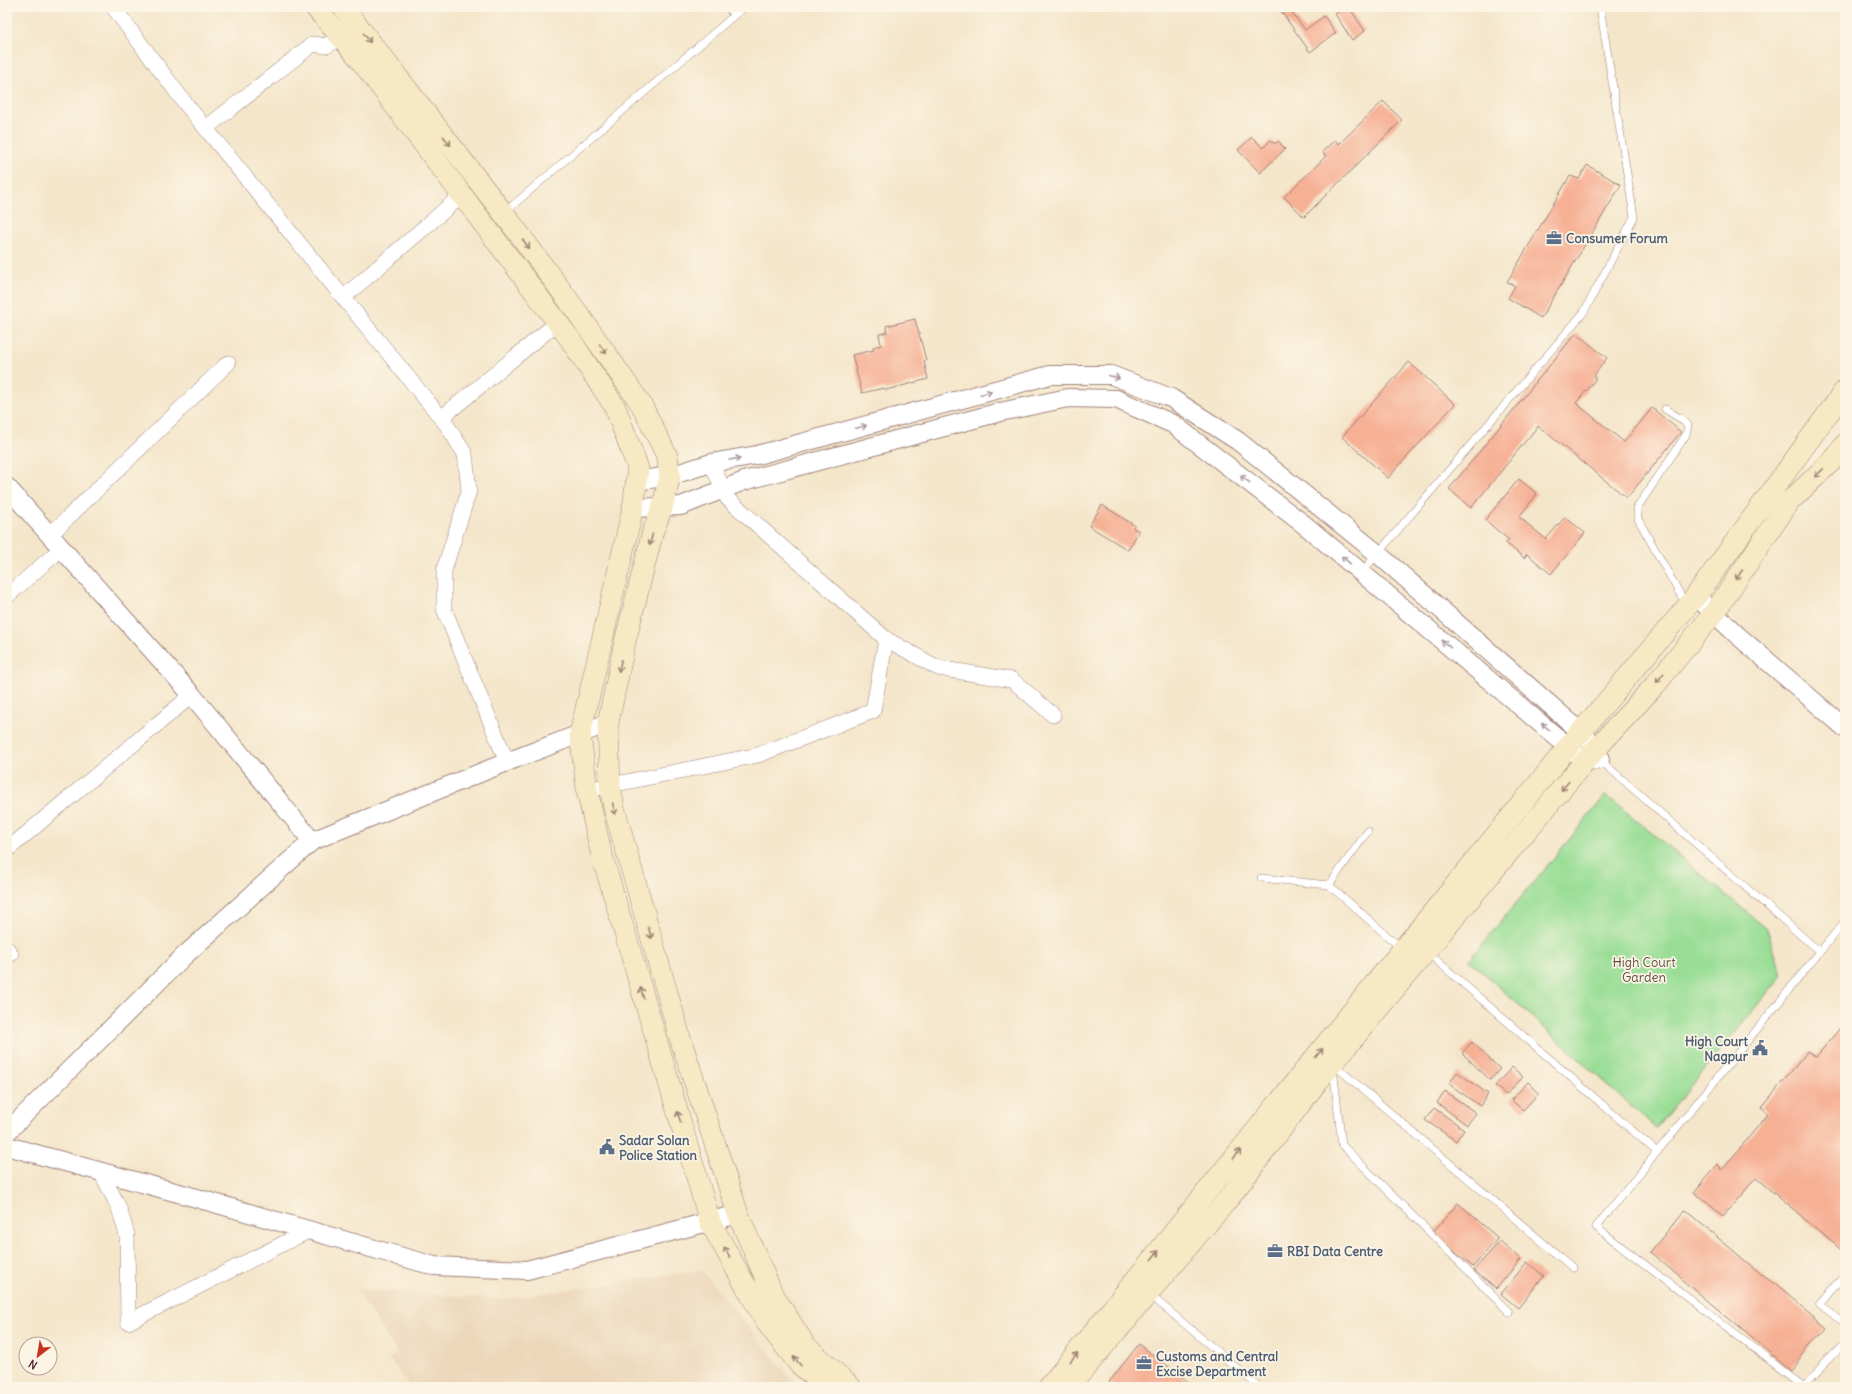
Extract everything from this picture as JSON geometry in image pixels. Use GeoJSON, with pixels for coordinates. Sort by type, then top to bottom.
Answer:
{"type":"FeatureCollection","features":[{"type":"Feature","properties":{"kind":"main road"},"geometry":{"type":"LineString","coordinates":[[315,7],[359,58],[462,195],[495,220],[575,309],[641,404],[667,456],[670,476],[662,508],[653,531],[627,635],[608,724],[610,786],[614,808],[681,1041],[738,1214],[772,1293],[805,1345],[851,1387]]}},
{"type":"Feature","properties":{"kind":"main road"},"geometry":{"type":"LineString","coordinates":[[343,7],[495,220],[558,322],[614,407],[638,468],[633,508],[580,734],[587,790],[603,859],[710,1222],[766,1322],[799,1364],[826,1387]]}},
{"type":"Feature","properties":{"kind":"main road"},"geometry":{"type":"LineString","coordinates":[[1049,1387],[1402,950],[1575,739],[1691,602],[1845,390]]}},
{"type":"Feature","properties":{"kind":"main road"},"geometry":{"type":"LineString","coordinates":[[1069,1387],[1230,1198],[1333,1064],[1655,685],[1714,613],[1789,502],[1837,456],[1845,444]]}},
{"type":"Feature","properties":{"kind":"street"},"geometry":{"type":"LineString","coordinates":[[113,7],[206,128],[441,418],[465,454],[469,491],[444,570],[444,609],[507,762]]}},
{"type":"Feature","properties":{"kind":"street"},"geometry":{"type":"LineString","coordinates":[[206,128],[313,44],[326,46],[341,37]]}},
{"type":"Feature","properties":{"kind":"street"},"geometry":{"type":"LineString","coordinates":[[344,297],[462,195]]}},
{"type":"Feature","properties":{"kind":"street"},"geometry":{"type":"LineString","coordinates":[[441,418],[558,322]]}},
{"type":"Feature","properties":{"kind":"street"},"geometry":{"type":"LineString","coordinates":[[7,596],[56,542],[228,363]]}},
{"type":"Feature","properties":{"kind":"street"},"geometry":{"type":"LineString","coordinates":[[636,481],[670,476],[711,463],[757,455],[1050,375],[1111,375],[1171,398],[1238,441],[1378,554],[1594,756]]}},
{"type":"Feature","properties":{"kind":"street"},"geometry":{"type":"LineString","coordinates":[[633,508],[662,508],[681,506],[752,479],[1000,412],[1068,398],[1116,399],[1173,424],[1306,526],[1361,573],[1575,739]]}},
{"type":"Feature","properties":{"kind":"street"},"geometry":{"type":"LineString","coordinates":[[711,463],[728,499],[886,639],[938,668],[1012,680],[1052,715]]}},
{"type":"Feature","properties":{"kind":"street"},"geometry":{"type":"LineString","coordinates":[[7,486],[192,695],[312,841]]}},
{"type":"Feature","properties":{"kind":"street"},"geometry":{"type":"LineString","coordinates":[[1691,602],[1714,613],[1736,634],[1845,728]]}},
{"type":"Feature","properties":{"kind":"street"},"geometry":{"type":"LineString","coordinates":[[587,790],[758,755],[873,712],[886,639]]}},
{"type":"Feature","properties":{"kind":"street"},"geometry":{"type":"LineString","coordinates":[[10,844],[192,695]]}},
{"type":"Feature","properties":{"kind":"street"},"geometry":{"type":"LineString","coordinates":[[7,1132],[184,956],[312,841],[507,762],[608,724]]}},
{"type":"Feature","properties":{"kind":"street"},"geometry":{"type":"LineString","coordinates":[[7,1146],[434,1266],[527,1270],[738,1214]]}},
{"type":"Feature","properties":{"kind":"street"},"geometry":{"type":"LineString","coordinates":[[100,1172],[119,1208],[127,1235],[128,1322],[310,1230]]}},
{"type":"Feature","properties":{"kind":"lane"},"geometry":{"type":"LineString","coordinates":[[727,7],[734,15]]}},
{"type":"Feature","properties":{"kind":"lane"},"geometry":{"type":"LineString","coordinates":[[495,220],[744,7]]}},
{"type":"Feature","properties":{"kind":"lane"},"geometry":{"type":"LineString","coordinates":[[1361,573],[1584,312],[1634,216],[1600,7]]}},
{"type":"Feature","properties":{"kind":"lane"},"geometry":{"type":"LineString","coordinates":[[1665,409],[1688,425],[1686,435],[1637,508],[1638,519],[1691,602]]}},
{"type":"Feature","properties":{"kind":"lane"},"geometry":{"type":"LineString","coordinates":[[1594,756],[1820,952]]}},
{"type":"Feature","properties":{"kind":"lane"},"geometry":{"type":"LineString","coordinates":[[1329,884],[1368,830]]}},
{"type":"Feature","properties":{"kind":"lane"},"geometry":{"type":"LineString","coordinates":[[1261,878],[1329,884],[1402,950]]}},
{"type":"Feature","properties":{"kind":"lane"},"geometry":{"type":"LineString","coordinates":[[1845,921],[1596,1227],[1803,1386],[1845,1343]]}},
{"type":"Feature","properties":{"kind":"lane"},"geometry":{"type":"LineString","coordinates":[[1427,952],[1657,1152]]}},
{"type":"Feature","properties":{"kind":"lane"},"geometry":{"type":"LineString","coordinates":[[1333,1064],[1572,1268]]}},
{"type":"Feature","properties":{"kind":"lane"},"geometry":{"type":"LineString","coordinates":[[1333,1064],[1342,1145],[1510,1312]]}},
{"type":"Feature","properties":{"kind":"lane"},"geometry":{"type":"LineString","coordinates":[[1845,1276],[1820,1306],[1845,1323]]}},
{"type":"Feature","properties":{"kind":"lane"},"geometry":{"type":"LineString","coordinates":[[1149,1293],[1258,1386]]}},
{"type":"Feature","properties":{"kind":"shaded area"},"geometry":{"type":"Polygon","coordinates":[[[701,1270],[798,1387],[410,1387],[389,1358],[397,1353],[356,1289],[503,1299],[701,1270]]]}},
{"type":"Feature","properties":{"kind":"green space","name":"High Court Garden"},"geometry":{"type":"Polygon","coordinates":[[[1606,795],[1767,929],[1782,975],[1656,1128],[1469,960],[1606,795]]]}},
{"type":"Feature","properties":{"kind":"building"},"geometry":{"type":"Polygon","coordinates":[[[1278,7],[1288,7],[1305,30],[1324,16],[1336,33],[1310,52],[1278,7]]]}},
{"type":"Feature","properties":{"kind":"building"},"geometry":{"type":"Polygon","coordinates":[[[1346,7],[1349,7],[1365,31],[1352,40],[1335,14],[1346,7]]]}},
{"type":"Feature","properties":{"kind":"building"},"geometry":{"type":"Polygon","coordinates":[[[1383,101],[1402,120],[1304,217],[1284,197],[1326,156],[1322,152],[1335,140],[1339,144],[1383,101]]]}},
{"type":"Feature","properties":{"kind":"building"},"geometry":{"type":"Polygon","coordinates":[[[1252,137],[1263,148],[1271,140],[1275,144],[1278,141],[1285,149],[1260,173],[1238,150],[1252,137]]]}},
{"type":"Feature","properties":{"kind":"building"},"geometry":{"type":"Polygon","coordinates":[[[1587,165],[1621,185],[1541,318],[1508,298],[1515,286],[1507,282],[1570,176],[1579,179],[1587,165]]]}},
{"type":"Feature","properties":{"kind":"building"},"geometry":{"type":"Polygon","coordinates":[[[915,319],[926,360],[924,361],[928,379],[886,390],[884,388],[862,393],[852,355],[874,350],[873,347],[881,345],[879,334],[887,332],[886,326],[915,319]]]}},
{"type":"Feature","properties":{"kind":"building"},"geometry":{"type":"Polygon","coordinates":[[[1576,333],[1607,358],[1595,374],[1595,380],[1576,403],[1624,442],[1652,408],[1681,432],[1627,498],[1538,426],[1471,508],[1449,489],[1576,333]]]}},
{"type":"Feature","properties":{"kind":"building"},"geometry":{"type":"Polygon","coordinates":[[[1409,362],[1455,404],[1388,478],[1342,437],[1409,362]]]}},
{"type":"Feature","properties":{"kind":"building"},"geometry":{"type":"Polygon","coordinates":[[[1519,479],[1537,494],[1519,517],[1546,539],[1565,517],[1585,533],[1551,574],[1527,554],[1524,558],[1505,542],[1509,540],[1485,520],[1519,479]]]}},
{"type":"Feature","properties":{"kind":"building"},"geometry":{"type":"Polygon","coordinates":[[[1102,505],[1134,525],[1133,528],[1139,531],[1128,550],[1089,526],[1102,505]]]}},
{"type":"Feature","properties":{"kind":"building"},"geometry":{"type":"Polygon","coordinates":[[[1845,1022],[1845,1253],[1756,1178],[1723,1216],[1694,1192],[1718,1164],[1722,1170],[1768,1114],[1762,1107],[1808,1051],[1816,1057],[1845,1022]]]}},
{"type":"Feature","properties":{"kind":"building"},"geometry":{"type":"Polygon","coordinates":[[[1472,1042],[1500,1069],[1490,1080],[1462,1053],[1472,1042]]]}},
{"type":"Feature","properties":{"kind":"building"},"geometry":{"type":"Polygon","coordinates":[[[1512,1067],[1523,1077],[1506,1095],[1495,1086],[1512,1067]]]}},
{"type":"Feature","properties":{"kind":"building"},"geometry":{"type":"Polygon","coordinates":[[[1457,1072],[1488,1094],[1480,1106],[1449,1084],[1457,1072]]]}},
{"type":"Feature","properties":{"kind":"building"},"geometry":{"type":"Polygon","coordinates":[[[1528,1082],[1539,1093],[1523,1110],[1511,1100],[1528,1082]]]}},
{"type":"Feature","properties":{"kind":"building"},"geometry":{"type":"Polygon","coordinates":[[[1445,1091],[1476,1113],[1467,1125],[1437,1103],[1445,1091]]]}},
{"type":"Feature","properties":{"kind":"building"},"geometry":{"type":"Polygon","coordinates":[[[1434,1108],[1464,1129],[1456,1141],[1425,1120],[1434,1108]]]}},
{"type":"Feature","properties":{"kind":"building"},"geometry":{"type":"Polygon","coordinates":[[[1458,1203],[1498,1238],[1473,1267],[1432,1233],[1458,1203]]]}},
{"type":"Feature","properties":{"kind":"building"},"geometry":{"type":"Polygon","coordinates":[[[1685,1210],[1825,1328],[1790,1370],[1650,1252],[1685,1210]]]}},
{"type":"Feature","properties":{"kind":"building"},"geometry":{"type":"Polygon","coordinates":[[[1500,1241],[1521,1259],[1496,1289],[1474,1270],[1500,1241]]]}},
{"type":"Feature","properties":{"kind":"building"},"geometry":{"type":"Polygon","coordinates":[[[1527,1262],[1544,1276],[1518,1308],[1501,1294],[1527,1262]]]}},
{"type":"Feature","properties":{"kind":"building","name":"Customs and Central Excise Department"},"geometry":{"type":"Polygon","coordinates":[[[1139,1344],[1195,1387],[1116,1387],[1109,1382],[1139,1344]]]}},
{"type":"Feature","properties":{"kind":"place","name":"Consumer Forum"},"geometry":{"type":"Point","coordinates":[1554,238]}},
{"type":"Feature","properties":{"kind":"place","name":"High Court Nagpur"},"geometry":{"type":"Point","coordinates":[1760,1048]}},
{"type":"Feature","properties":{"kind":"place","name":"Sadar Solan Police Station"},"geometry":{"type":"Point","coordinates":[607,1147]}},
{"type":"Feature","properties":{"kind":"place","name":"RBI Data Centre"},"geometry":{"type":"Point","coordinates":[1275,1251]}},
{"type":"Feature","properties":{"kind":"place","name":"Customs and Central Excise Department"},"geometry":{"type":"Point","coordinates":[1144,1363]}}]}
